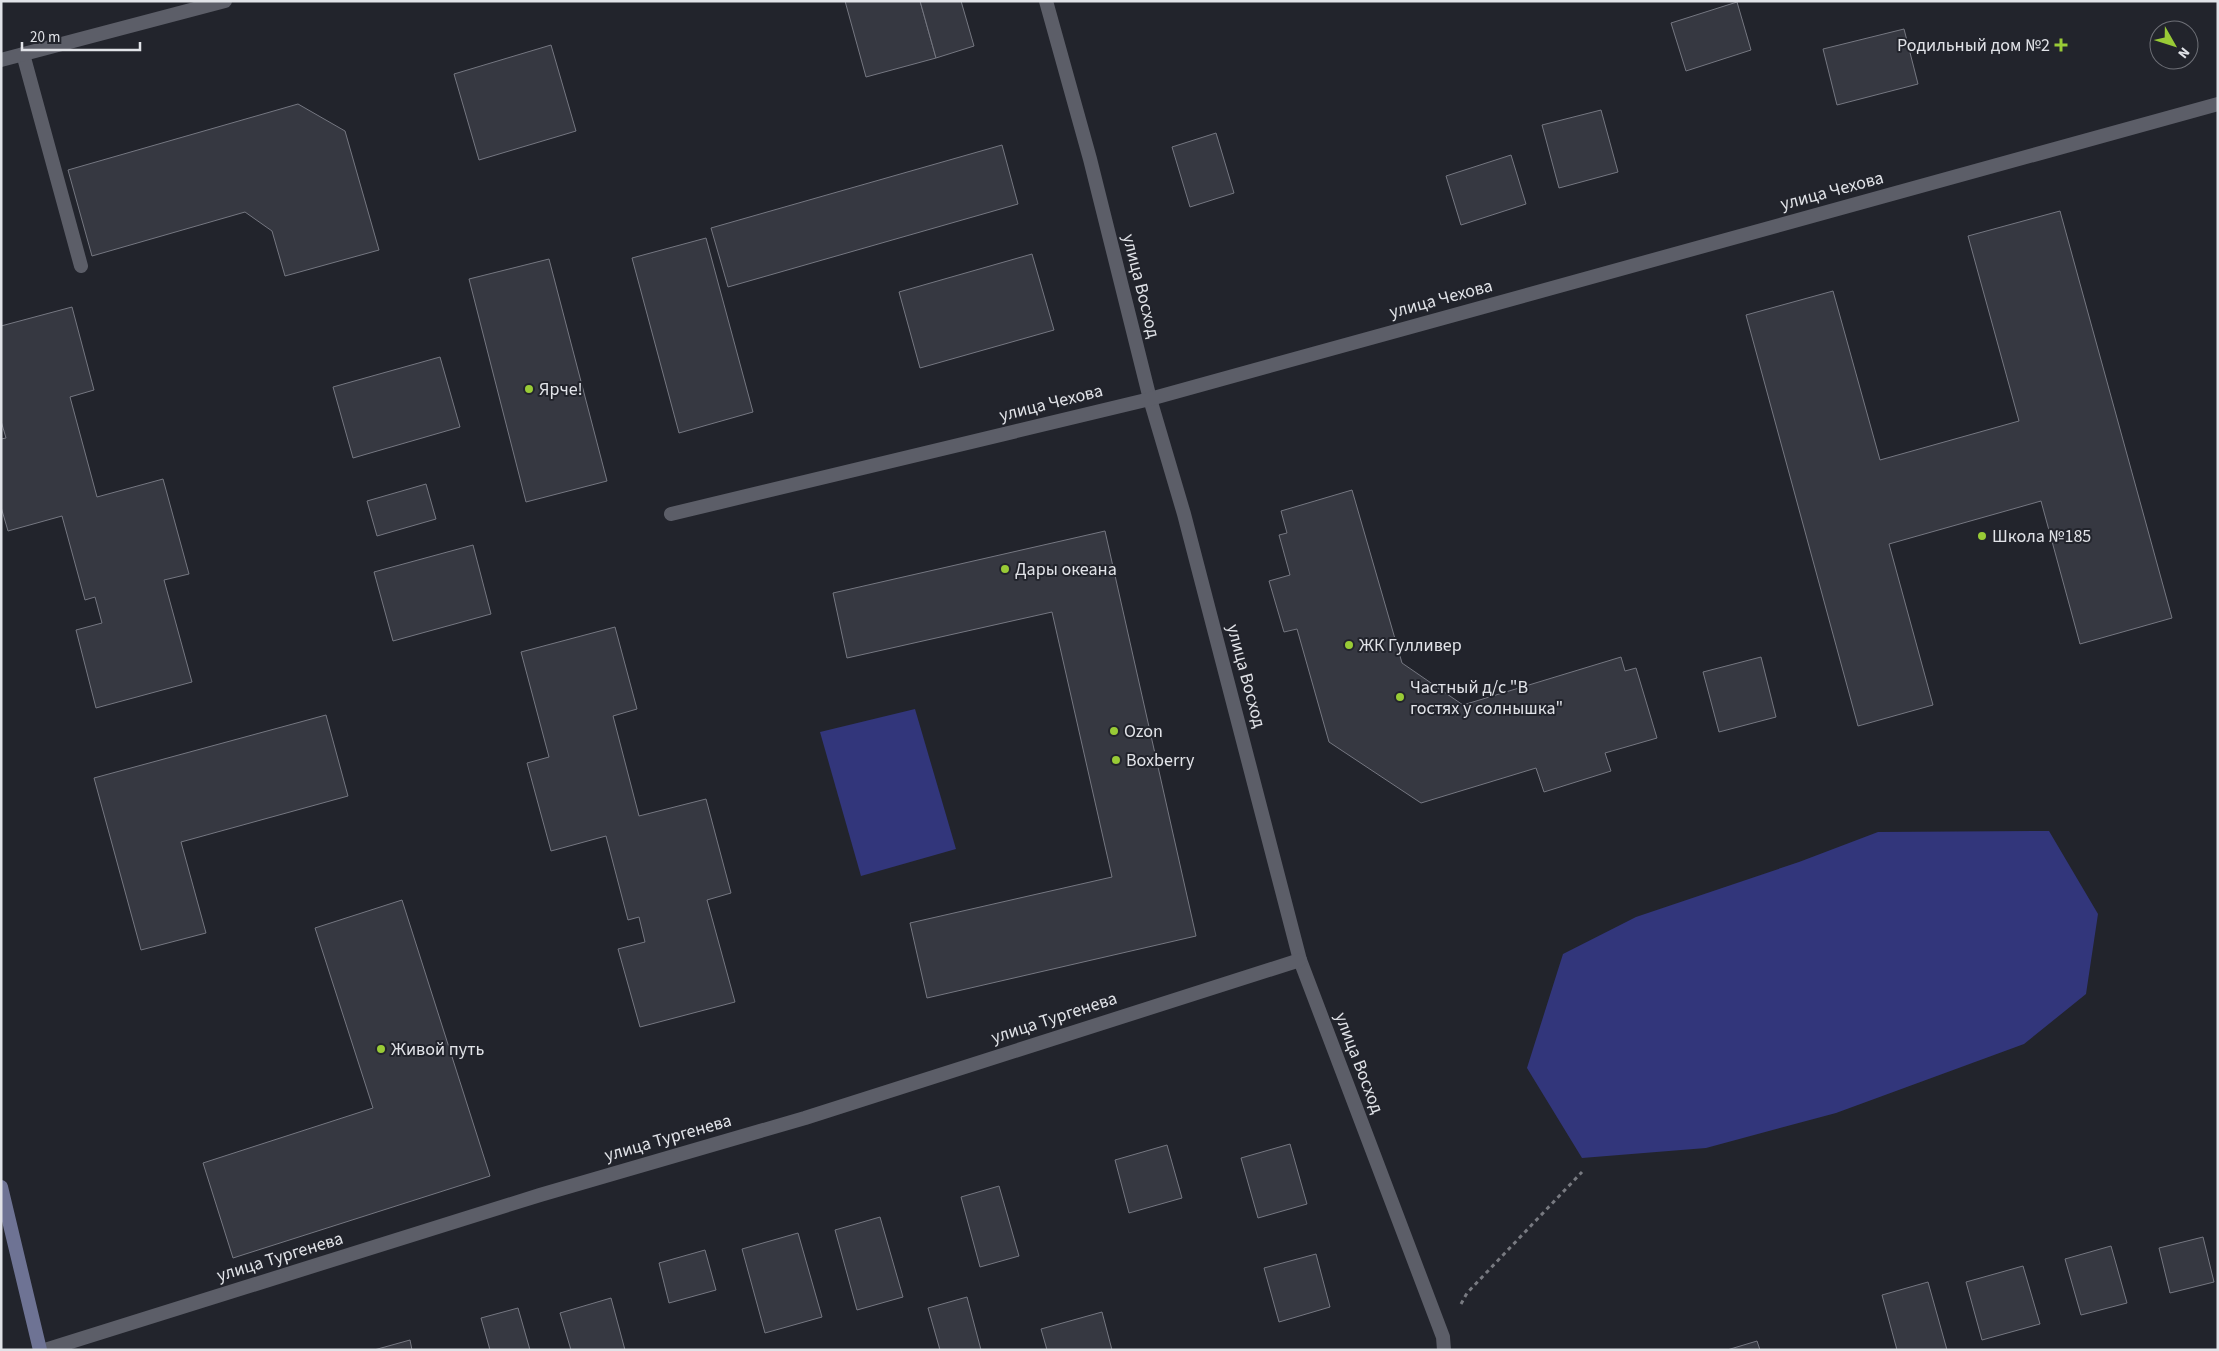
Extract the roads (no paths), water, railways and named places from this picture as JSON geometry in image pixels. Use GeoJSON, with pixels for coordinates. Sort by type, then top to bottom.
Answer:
{"type":"FeatureCollection","features":[{"type":"Feature","properties":{"kind":"main road"},"geometry":{"type":"LineString","coordinates":[[1,1187],[40,1350]]}},
{"type":"Feature","properties":{"kind":"street"},"geometry":{"type":"LineString","coordinates":[[1,60],[225,1]]}},
{"type":"Feature","properties":{"kind":"street","name":"улица Восход"},"geometry":{"type":"LineString","coordinates":[[1046,1],[1090,160],[1150,399],[1184,514],[1300,960],[1443,1343]]}},
{"type":"Feature","properties":{"kind":"street"},"geometry":{"type":"LineString","coordinates":[[24,54],[81,266]]}},
{"type":"Feature","properties":{"kind":"street","name":"улица Чехова"},"geometry":{"type":"LineString","coordinates":[[670,514],[1150,399],[2218,104]]}},
{"type":"Feature","properties":{"kind":"street","name":"улица Тургенева"},"geometry":{"type":"LineString","coordinates":[[45,1350],[540,1195],[805,1118],[1300,960]]}},
{"type":"Feature","properties":{"kind":"place","name":"Родильный дом №2"},"geometry":{"type":"Point","coordinates":[2061,45]}},
{"type":"Feature","properties":{"kind":"place","name":"Ярче!"},"geometry":{"type":"Point","coordinates":[529,389]}},
{"type":"Feature","properties":{"kind":"place","name":"Школа №185"},"geometry":{"type":"Point","coordinates":[1982,536]}},
{"type":"Feature","properties":{"kind":"place","name":"Дары океана"},"geometry":{"type":"Point","coordinates":[1005,569]}},
{"type":"Feature","properties":{"kind":"place","name":"ЖК Гулливер"},"geometry":{"type":"Point","coordinates":[1349,645]}},
{"type":"Feature","properties":{"kind":"place","name":"Частный д/c \"В гостях у солнышка\""},"geometry":{"type":"Point","coordinates":[1400,697]}},
{"type":"Feature","properties":{"kind":"place","name":"Ozon"},"geometry":{"type":"Point","coordinates":[1114,731]}},
{"type":"Feature","properties":{"kind":"place","name":"Boxberry"},"geometry":{"type":"Point","coordinates":[1116,760]}},
{"type":"Feature","properties":{"kind":"place","name":"Живой путь"},"geometry":{"type":"Point","coordinates":[381,1049]}}]}
